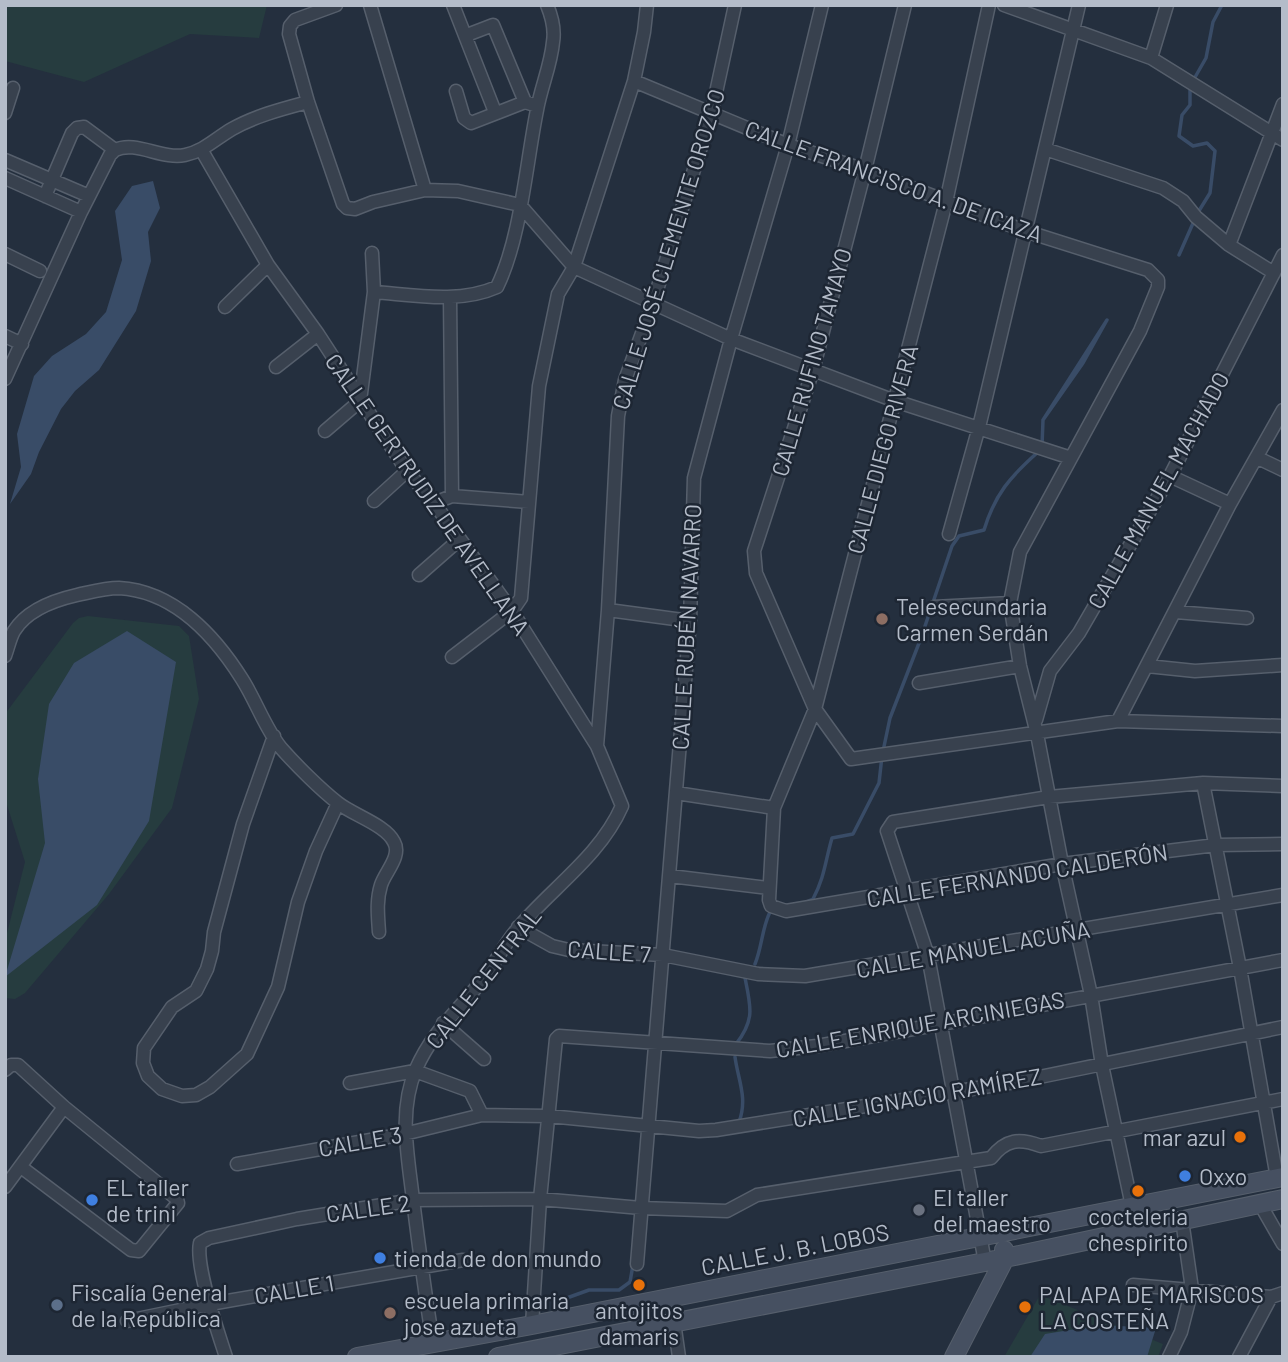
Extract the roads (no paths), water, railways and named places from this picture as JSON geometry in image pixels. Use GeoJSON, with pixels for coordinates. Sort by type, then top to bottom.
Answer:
{"type":"FeatureCollection","features":[{"type":"Feature","properties":{"kind":"main road","name":"CALLE J. B. LOBOS"},"geometry":{"type":"LineString","coordinates":[[358,1357],[1280,1178]]}},
{"type":"Feature","properties":{"kind":"main road"},"geometry":{"type":"LineString","coordinates":[[498,1357],[1005,1258],[1283,1199]]}},
{"type":"Feature","properties":{"kind":"main road"},"geometry":{"type":"LineString","coordinates":[[954,1357],[1005,1258],[1002,1232]]}},
{"type":"Feature","properties":{"kind":"street"},"geometry":{"type":"LineString","coordinates":[[336,5],[295,20],[290,26],[289,34],[308,102],[343,204],[347,208],[355,209],[425,190],[458,191],[520,205],[574,267],[731,339],[895,401],[1070,458]]}},
{"type":"Feature","properties":{"kind":"street"},"geometry":{"type":"LineString","coordinates":[[370,5],[425,190]]}},
{"type":"Feature","properties":{"kind":"street"},"geometry":{"type":"LineString","coordinates":[[453,5],[495,112]]}},
{"type":"Feature","properties":{"kind":"street"},"geometry":{"type":"LineString","coordinates":[[374,292],[450,297],[484,293],[497,287],[504,273],[520,205],[531,104],[551,62],[554,38],[547,5]]}},
{"type":"Feature","properties":{"kind":"street"},"geometry":{"type":"LineString","coordinates":[[452,657],[512,611],[521,598],[539,386],[558,294],[574,267],[634,81],[647,5]]}},
{"type":"Feature","properties":{"kind":"street","name":"CALLE JOSÉ CLEMENTE OROZCO"},"geometry":{"type":"LineString","coordinates":[[597,746],[608,610],[618,416],[625,380],[653,303],[712,111],[734,5]]}},
{"type":"Feature","properties":{"kind":"street","name":"CALLE RUBÉN NAVARRO"},"geometry":{"type":"LineString","coordinates":[[637,1264],[690,621],[694,478],[731,339],[788,145],[822,5]]}},
{"type":"Feature","properties":{"kind":"street","name":"CALLE RUFINO TAMAYO"},"geometry":{"type":"LineString","coordinates":[[905,5],[813,370],[754,551],[756,573],[815,709],[851,759],[1036,729]]}},
{"type":"Feature","properties":{"kind":"street","name":"CALLE DIEGO RIVERA"},"geometry":{"type":"LineString","coordinates":[[768,888],[774,808],[815,709],[946,202],[989,5]]}},
{"type":"Feature","properties":{"kind":"street"},"geometry":{"type":"LineString","coordinates":[[1004,5],[1151,58],[1277,136]]}},
{"type":"Feature","properties":{"kind":"street"},"geometry":{"type":"LineString","coordinates":[[949,534],[979,427],[1079,5]]}},
{"type":"Feature","properties":{"kind":"street"},"geometry":{"type":"LineString","coordinates":[[1151,58],[1167,5]]}},
{"type":"Feature","properties":{"kind":"street"},"geometry":{"type":"LineString","coordinates":[[467,35],[493,25],[531,104]]}},
{"type":"Feature","properties":{"kind":"street","name":"CALLE FRANCISCO A. DE ICAZA"},"geometry":{"type":"LineString","coordinates":[[634,81],[712,111],[788,145],[865,170],[1025,231],[1148,270],[1155,275]]}},
{"type":"Feature","properties":{"kind":"street"},"geometry":{"type":"LineString","coordinates":[[5,113],[13,88]]}},
{"type":"Feature","properties":{"kind":"street"},"geometry":{"type":"LineString","coordinates":[[456,91],[467,122],[471,123],[495,112],[531,104]]}},
{"type":"Feature","properties":{"kind":"street"},"geometry":{"type":"LineString","coordinates":[[5,379],[81,212],[116,150],[128,147],[181,156],[202,151],[247,121],[308,102]]}},
{"type":"Feature","properties":{"kind":"street"},"geometry":{"type":"LineString","coordinates":[[1229,245],[1277,136],[1283,104]]}},
{"type":"Feature","properties":{"kind":"street"},"geometry":{"type":"LineString","coordinates":[[46,197],[72,133],[77,128],[85,127],[116,150]]}},
{"type":"Feature","properties":{"kind":"street"},"geometry":{"type":"LineString","coordinates":[[1045,149],[1163,188],[1183,201],[1196,217],[1229,245],[1274,273]]}},
{"type":"Feature","properties":{"kind":"street","name":"CALLE GERTRUDIZ DE AVELLANA"},"geometry":{"type":"LineString","coordinates":[[202,151],[268,265],[318,334],[407,471],[434,503],[512,611],[597,746],[622,806]]}},
{"type":"Feature","properties":{"kind":"street"},"geometry":{"type":"LineString","coordinates":[[5,160],[89,196]]}},
{"type":"Feature","properties":{"kind":"street"},"geometry":{"type":"LineString","coordinates":[[5,178],[81,212]]}},
{"type":"Feature","properties":{"kind":"street"},"geometry":{"type":"LineString","coordinates":[[325,431],[360,401],[374,292],[372,253]]}},
{"type":"Feature","properties":{"kind":"street"},"geometry":{"type":"LineString","coordinates":[[5,254],[40,271]]}},
{"type":"Feature","properties":{"kind":"street","name":"CALLE MANUEL MACHADO"},"geometry":{"type":"LineString","coordinates":[[1036,729],[1050,671],[1079,633],[1170,476],[1283,255]]}},
{"type":"Feature","properties":{"kind":"street"},"geometry":{"type":"LineString","coordinates":[[225,307],[268,265]]}},
{"type":"Feature","properties":{"kind":"street","name":"CALLE MANUEL MACHADO"},"geometry":{"type":"LineString","coordinates":[[1132,1206],[1036,729],[1020,666],[1010,603],[1020,552],[1140,331],[1158,287],[1155,275]]}},
{"type":"Feature","properties":{"kind":"street"},"geometry":{"type":"LineString","coordinates":[[450,297],[452,496]]}},
{"type":"Feature","properties":{"kind":"street"},"geometry":{"type":"LineString","coordinates":[[276,367],[318,334]]}},
{"type":"Feature","properties":{"kind":"street"},"geometry":{"type":"LineString","coordinates":[[5,336],[22,344]]}},
{"type":"Feature","properties":{"kind":"street"},"geometry":{"type":"LineString","coordinates":[[1118,721],[1230,504],[1283,410]]}},
{"type":"Feature","properties":{"kind":"street"},"geometry":{"type":"LineString","coordinates":[[1258,458],[1283,470]]}},
{"type":"Feature","properties":{"kind":"street"},"geometry":{"type":"LineString","coordinates":[[374,501],[407,471]]}},
{"type":"Feature","properties":{"kind":"street"},"geometry":{"type":"LineString","coordinates":[[1170,476],[1230,504]]}},
{"type":"Feature","properties":{"kind":"street"},"geometry":{"type":"LineString","coordinates":[[434,503],[452,496],[529,502]]}},
{"type":"Feature","properties":{"kind":"street"},"geometry":{"type":"LineString","coordinates":[[419,575],[460,539]]}},
{"type":"Feature","properties":{"kind":"street"},"geometry":{"type":"LineString","coordinates":[[5,656],[9,631],[26,616],[72,596],[118,588],[161,600],[198,623],[242,678],[280,747],[338,803],[387,832],[397,848],[396,856],[381,884],[377,904],[379,932]]}},
{"type":"Feature","properties":{"kind":"street"},"geometry":{"type":"LineString","coordinates":[[934,607],[1010,603]]}},
{"type":"Feature","properties":{"kind":"street"},"geometry":{"type":"LineString","coordinates":[[608,610],[690,621]]}},
{"type":"Feature","properties":{"kind":"street"},"geometry":{"type":"LineString","coordinates":[[1176,612],[1247,618]]}},
{"type":"Feature","properties":{"kind":"street"},"geometry":{"type":"LineString","coordinates":[[1147,666],[1195,671],[1283,665]]}},
{"type":"Feature","properties":{"kind":"street"},"geometry":{"type":"LineString","coordinates":[[919,683],[1020,666]]}},
{"type":"Feature","properties":{"kind":"street"},"geometry":{"type":"LineString","coordinates":[[1036,729],[1118,721],[1283,726]]}},
{"type":"Feature","properties":{"kind":"street"},"geometry":{"type":"LineString","coordinates":[[274,736],[243,824],[214,932],[207,970],[195,991],[172,1007],[144,1048],[143,1063],[148,1076],[162,1089],[182,1096],[196,1095],[210,1087],[247,1054],[278,987],[298,902],[316,850],[338,803]]}},
{"type":"Feature","properties":{"kind":"street"},"geometry":{"type":"LineString","coordinates":[[1203,783],[1280,1178]]}},
{"type":"Feature","properties":{"kind":"street"},"geometry":{"type":"LineString","coordinates":[[985,1262],[928,956],[887,831],[889,825],[893,822],[1049,797],[1203,783],[1283,786]]}},
{"type":"Feature","properties":{"kind":"street"},"geometry":{"type":"LineString","coordinates":[[676,793],[774,808]]}},
{"type":"Feature","properties":{"kind":"street","name":"CALLE CENTRAL"},"geometry":{"type":"LineString","coordinates":[[433,1342],[404,1134],[408,1098],[415,1071],[443,1023],[484,977],[518,927],[581,865],[617,819],[622,806]]}},
{"type":"Feature","properties":{"kind":"street","name":"CALLE FERNANDO CALDERÓN"},"geometry":{"type":"LineString","coordinates":[[768,888],[771,906],[786,911],[1062,864],[1216,845],[1283,844]]}},
{"type":"Feature","properties":{"kind":"street"},"geometry":{"type":"LineString","coordinates":[[670,876],[768,888]]}},
{"type":"Feature","properties":{"kind":"street","name":"CALLE MANUEL ACUÑA"},"geometry":{"type":"LineString","coordinates":[[663,955],[778,976],[816,975],[1283,895]]}},
{"type":"Feature","properties":{"kind":"street","name":"CALLE 7"},"geometry":{"type":"LineString","coordinates":[[518,927],[552,946],[569,950],[663,955]]}},
{"type":"Feature","properties":{"kind":"street","name":"CALLE ENRIQUE ARCINIEGAS"},"geometry":{"type":"LineString","coordinates":[[549,1116],[556,1040],[562,1035],[770,1051],[817,1046],[942,1024],[1283,960]]}},
{"type":"Feature","properties":{"kind":"street"},"geometry":{"type":"LineString","coordinates":[[443,1023],[484,1059]]}},
{"type":"Feature","properties":{"kind":"street","name":"CALLE IGNACIO RAMÍREZ"},"geometry":{"type":"LineString","coordinates":[[549,1116],[699,1131],[716,1130],[1102,1065],[1283,1027]]}},
{"type":"Feature","properties":{"kind":"street"},"geometry":{"type":"LineString","coordinates":[[8,1068],[18,1065],[178,1202],[139,1251],[131,1250],[21,1167]]}},
{"type":"Feature","properties":{"kind":"street"},"geometry":{"type":"LineString","coordinates":[[350,1083],[415,1071],[470,1091],[482,1115]]}},
{"type":"Feature","properties":{"kind":"street"},"geometry":{"type":"LineString","coordinates":[[1116,1131],[1283,1099]]}},
{"type":"Feature","properties":{"kind":"street"},"geometry":{"type":"LineString","coordinates":[[5,1187],[64,1107]]}},
{"type":"Feature","properties":{"kind":"street","name":"CALLE 3"},"geometry":{"type":"LineString","coordinates":[[237,1164],[404,1134],[482,1115],[549,1116]]}},
{"type":"Feature","properties":{"kind":"street"},"geometry":{"type":"LineString","coordinates":[[532,1325],[540,1199],[549,1116]]}},
{"type":"Feature","properties":{"kind":"street","name":"CALLE 2"},"geometry":{"type":"LineString","coordinates":[[210,1304],[199,1255],[200,1243],[209,1238],[297,1219],[414,1200],[540,1199],[641,1208],[727,1210],[757,1195],[991,1157],[999,1147],[1012,1140],[1026,1140],[1041,1146],[1116,1131]]}},
{"type":"Feature","properties":{"kind":"street"},"geometry":{"type":"LineString","coordinates":[[1260,1204],[1283,1244]]}},
{"type":"Feature","properties":{"kind":"street"},"geometry":{"type":"LineString","coordinates":[[1170,1354],[1189,1309],[1192,1289],[1182,1220]]}},
{"type":"Feature","properties":{"kind":"street","name":"CALLE 1"},"geometry":{"type":"LineString","coordinates":[[127,1321],[463,1260]]}},
{"type":"Feature","properties":{"kind":"street"},"geometry":{"type":"LineString","coordinates":[[1133,1284],[1277,1295],[1239,1357]]}},
{"type":"Feature","properties":{"kind":"street"},"geometry":{"type":"LineString","coordinates":[[210,1304],[226,1357]]}},
{"type":"Feature","properties":{"kind":"street"},"geometry":{"type":"LineString","coordinates":[[674,1322],[679,1357]]}},
{"type":"Feature","properties":{"kind":"water"},"geometry":{"type":"Polygon","coordinates":[[[153,181],[160,208],[148,232],[151,261],[136,311],[99,370],[75,391],[61,409],[31,474],[10,504],[21,467],[17,434],[34,376],[52,356],[86,334],[106,312],[122,260],[115,211],[132,186],[153,181]]]}},
{"type":"Feature","properties":{"kind":"water"},"geometry":{"type":"Polygon","coordinates":[[[127,631],[176,662],[149,821],[97,905],[5,977],[45,843],[38,779],[49,704],[74,663],[127,631]]]}},
{"type":"Feature","properties":{"kind":"water"},"geometry":{"type":"Polygon","coordinates":[[[1100,1325],[1156,1328],[1147,1357],[1030,1357],[1045,1334],[1100,1325]]]}},
{"type":"Feature","properties":{"kind":"waterway"},"geometry":{"type":"LineString","coordinates":[[1197,214],[1210,193],[1215,151],[1207,143],[1193,146],[1179,136],[1182,115],[1190,105],[1190,86],[1206,58],[1213,22],[1222,5]]}},
{"type":"Feature","properties":{"kind":"waterway"},"geometry":{"type":"LineString","coordinates":[[1179,255],[1194,221]]}},
{"type":"Feature","properties":{"kind":"waterway"},"geometry":{"type":"LineString","coordinates":[[1042,446],[1043,420],[1083,363],[1107,320],[1043,420]]}},
{"type":"Feature","properties":{"kind":"waterway"},"geometry":{"type":"LineString","coordinates":[[806,902],[813,899],[817,891],[832,838],[853,834],[879,783],[890,718],[952,546],[959,536],[984,530],[993,506],[1005,487],[1038,452]]}},
{"type":"Feature","properties":{"kind":"waterway"},"geometry":{"type":"LineString","coordinates":[[755,964],[765,924],[772,912]]}},
{"type":"Feature","properties":{"kind":"waterway"},"geometry":{"type":"LineString","coordinates":[[736,1044],[746,1028],[750,1013],[745,978]]}},
{"type":"Feature","properties":{"kind":"waterway"},"geometry":{"type":"LineString","coordinates":[[735,1057],[743,1105],[739,1122]]}},
{"type":"Feature","properties":{"kind":"waterway"},"geometry":{"type":"LineString","coordinates":[[553,1303],[589,1290],[619,1290],[630,1282],[633,1265]]}},
{"type":"Feature","properties":{"kind":"place","name":"Telesecundaria Carmen Serdán"},"geometry":{"type":"Point","coordinates":[882,619]}},
{"type":"Feature","properties":{"kind":"place","name":"mar azul"},"geometry":{"type":"Point","coordinates":[1240,1137]}},
{"type":"Feature","properties":{"kind":"place","name":"Oxxo"},"geometry":{"type":"Point","coordinates":[1185,1176]}},
{"type":"Feature","properties":{"kind":"place","name":"cocteleria chespirito"},"geometry":{"type":"Point","coordinates":[1138,1191]}},
{"type":"Feature","properties":{"kind":"place","name":"EL taller de trini"},"geometry":{"type":"Point","coordinates":[92,1200]}},
{"type":"Feature","properties":{"kind":"place","name":"El taller del maestro"},"geometry":{"type":"Point","coordinates":[919,1210]}},
{"type":"Feature","properties":{"kind":"place","name":"tienda de don mundo"},"geometry":{"type":"Point","coordinates":[380,1258]}},
{"type":"Feature","properties":{"kind":"place","name":"antojitos damaris"},"geometry":{"type":"Point","coordinates":[639,1285]}},
{"type":"Feature","properties":{"kind":"place","name":"Fiscalía General de la República"},"geometry":{"type":"Point","coordinates":[57,1305]}},
{"type":"Feature","properties":{"kind":"place","name":"PALAPA DE MARISCOS LA COSTEÑA"},"geometry":{"type":"Point","coordinates":[1025,1307]}},
{"type":"Feature","properties":{"kind":"place","name":"escuela primaria jose azueta"},"geometry":{"type":"Point","coordinates":[390,1313]}}]}
